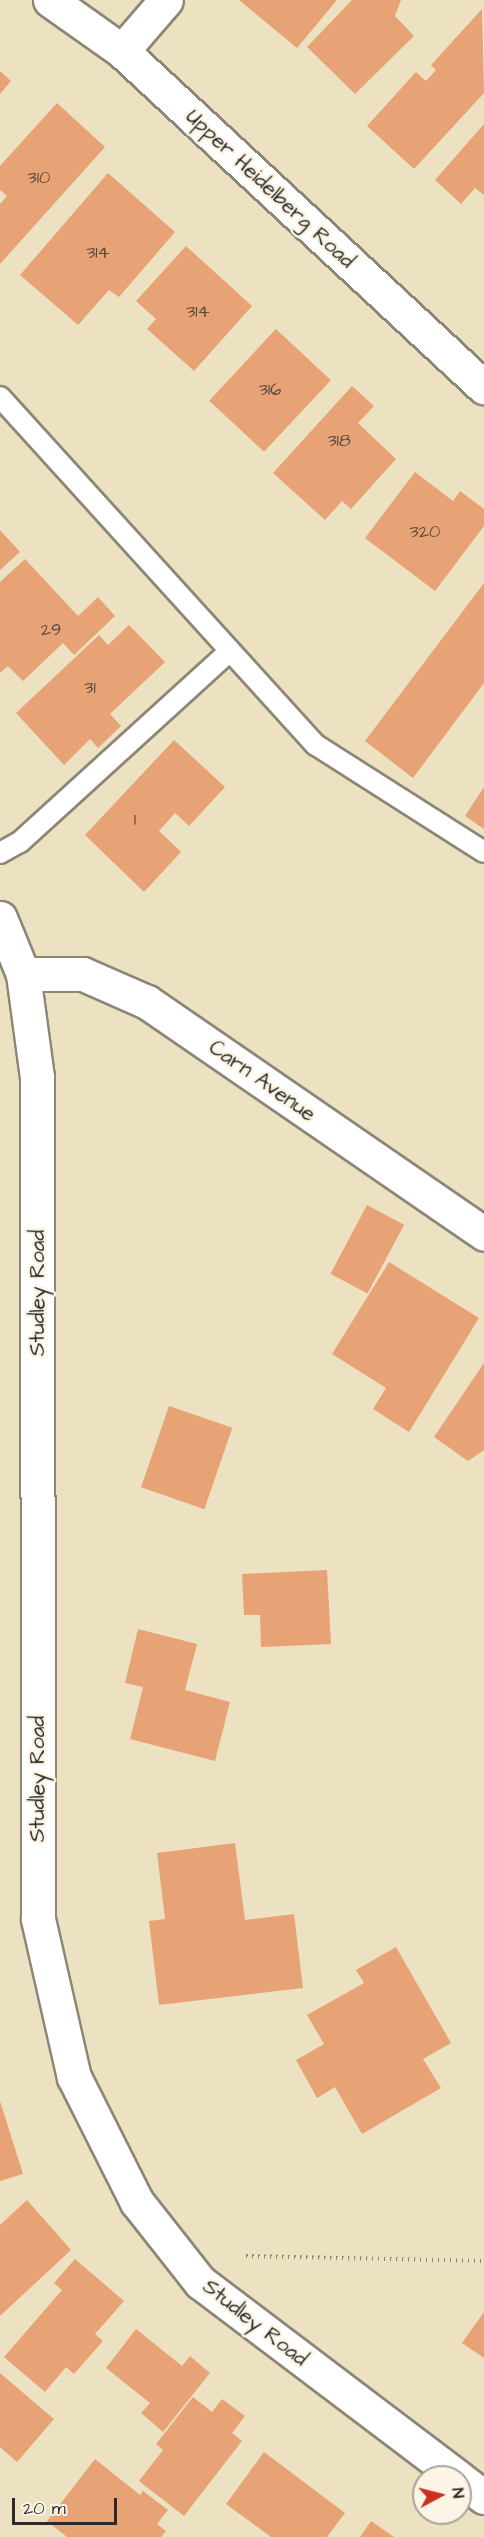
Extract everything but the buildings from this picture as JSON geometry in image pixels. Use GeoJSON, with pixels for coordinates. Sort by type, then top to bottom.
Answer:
{"type":"FeatureCollection","features":[{"type":"Feature","properties":{"kind":"street","name":"Upper Heidelberg Road"},"geometry":{"type":"LineString","coordinates":[[50,0],[122,51],[484,387]]}},
{"type":"Feature","properties":{"kind":"street"},"geometry":{"type":"LineString","coordinates":[[122,51],[166,0]]}},
{"type":"Feature","properties":{"kind":"street","name":"Studley Road"},"geometry":{"type":"LineString","coordinates":[[0,918],[23,974],[38,1077],[38,1919],[74,2077],[137,2202],[200,2282],[442,2465]]}},
{"type":"Feature","properties":{"kind":"street","name":"Carn Avenue"},"geometry":{"type":"LineString","coordinates":[[23,974],[83,974],[147,1002],[484,1234]]}},
{"type":"Feature","properties":{"kind":"street","name":"Studley Road"},"geometry":{"type":"LineString","coordinates":[[472,2488],[484,2497]]}},
{"type":"Feature","properties":{"kind":"lane"},"geometry":{"type":"LineString","coordinates":[[0,397],[229,652],[316,745],[484,852]]}},
{"type":"Feature","properties":{"kind":"lane"},"geometry":{"type":"LineString","coordinates":[[0,853],[20,842],[229,652]]}},
{"type":"Feature","properties":{"kind":"path"},"geometry":{"type":"LineString","coordinates":[[246,2256],[484,2261]]}}]}
